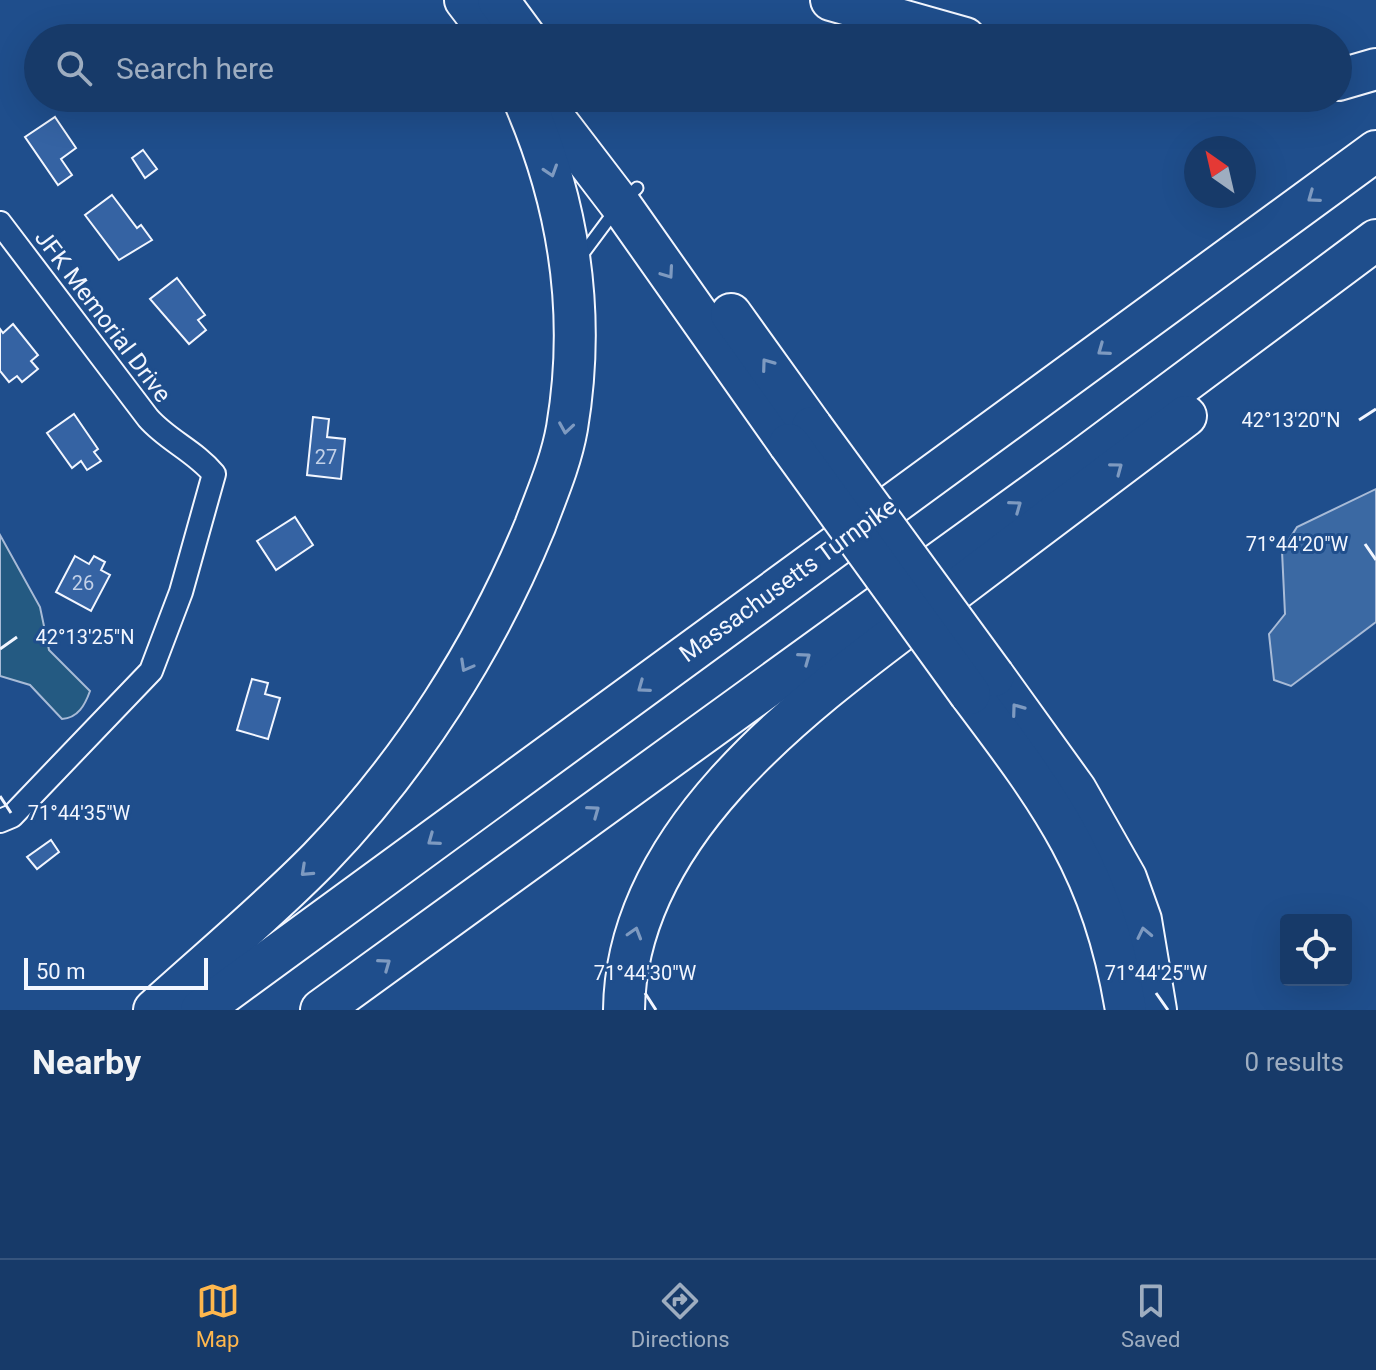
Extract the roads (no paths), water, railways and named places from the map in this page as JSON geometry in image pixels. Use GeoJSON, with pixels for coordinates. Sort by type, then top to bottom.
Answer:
{"type":"FeatureCollection","features":[{"type":"Feature","properties":{"kind":"highway"},"geometry":{"type":"LineString","coordinates":[[831,0],[916,24]]}},
{"type":"Feature","properties":{"kind":"highway"},"geometry":{"type":"LineString","coordinates":[[1352,76],[1376,69]]}},
{"type":"Feature","properties":{"kind":"highway"},"geometry":{"type":"LineString","coordinates":[[154,1010],[320,857],[385,780],[462,674],[517,569],[559,462],[567,429],[575,347],[572,269],[556,187],[528,112]]}},
{"type":"Feature","properties":{"kind":"highway"},"geometry":{"type":"LineString","coordinates":[[552,112],[628,196]]}},
{"type":"Feature","properties":{"kind":"highway"},"geometry":{"type":"LineString","coordinates":[[579,112],[628,196],[982,685],[1069,832],[1096,889],[1116,951],[1126,1010]]}},
{"type":"Feature","properties":{"kind":"highway","name":"Massachusetts Turnpike"},"geometry":{"type":"LineString","coordinates":[[201,1010],[1376,151]]}},
{"type":"Feature","properties":{"kind":"highway"},"geometry":{"type":"LineString","coordinates":[[321,1010],[1078,462],[1376,240]]}},
{"type":"Feature","properties":{"kind":"highway"},"geometry":{"type":"LineString","coordinates":[[624,1010],[626,964],[650,895],[679,846],[716,795],[764,744],[863,660],[1376,272]]}},
{"type":"Feature","properties":{"kind":"highway"},"geometry":{"type":"LineString","coordinates":[[982,685],[1076,790],[1126,878],[1141,920],[1156,1010]]}},
{"type":"Feature","properties":{"kind":"street","name":"JFK Memorial Drive"},"geometry":{"type":"LineString","coordinates":[[0,223],[159,431],[202,459],[214,474],[181,592],[151,671],[12,816],[0,821]]}},
{"type":"Feature","properties":{"kind":"lane"},"geometry":{"type":"LineString","coordinates":[[572,269],[628,196]]}}]}
